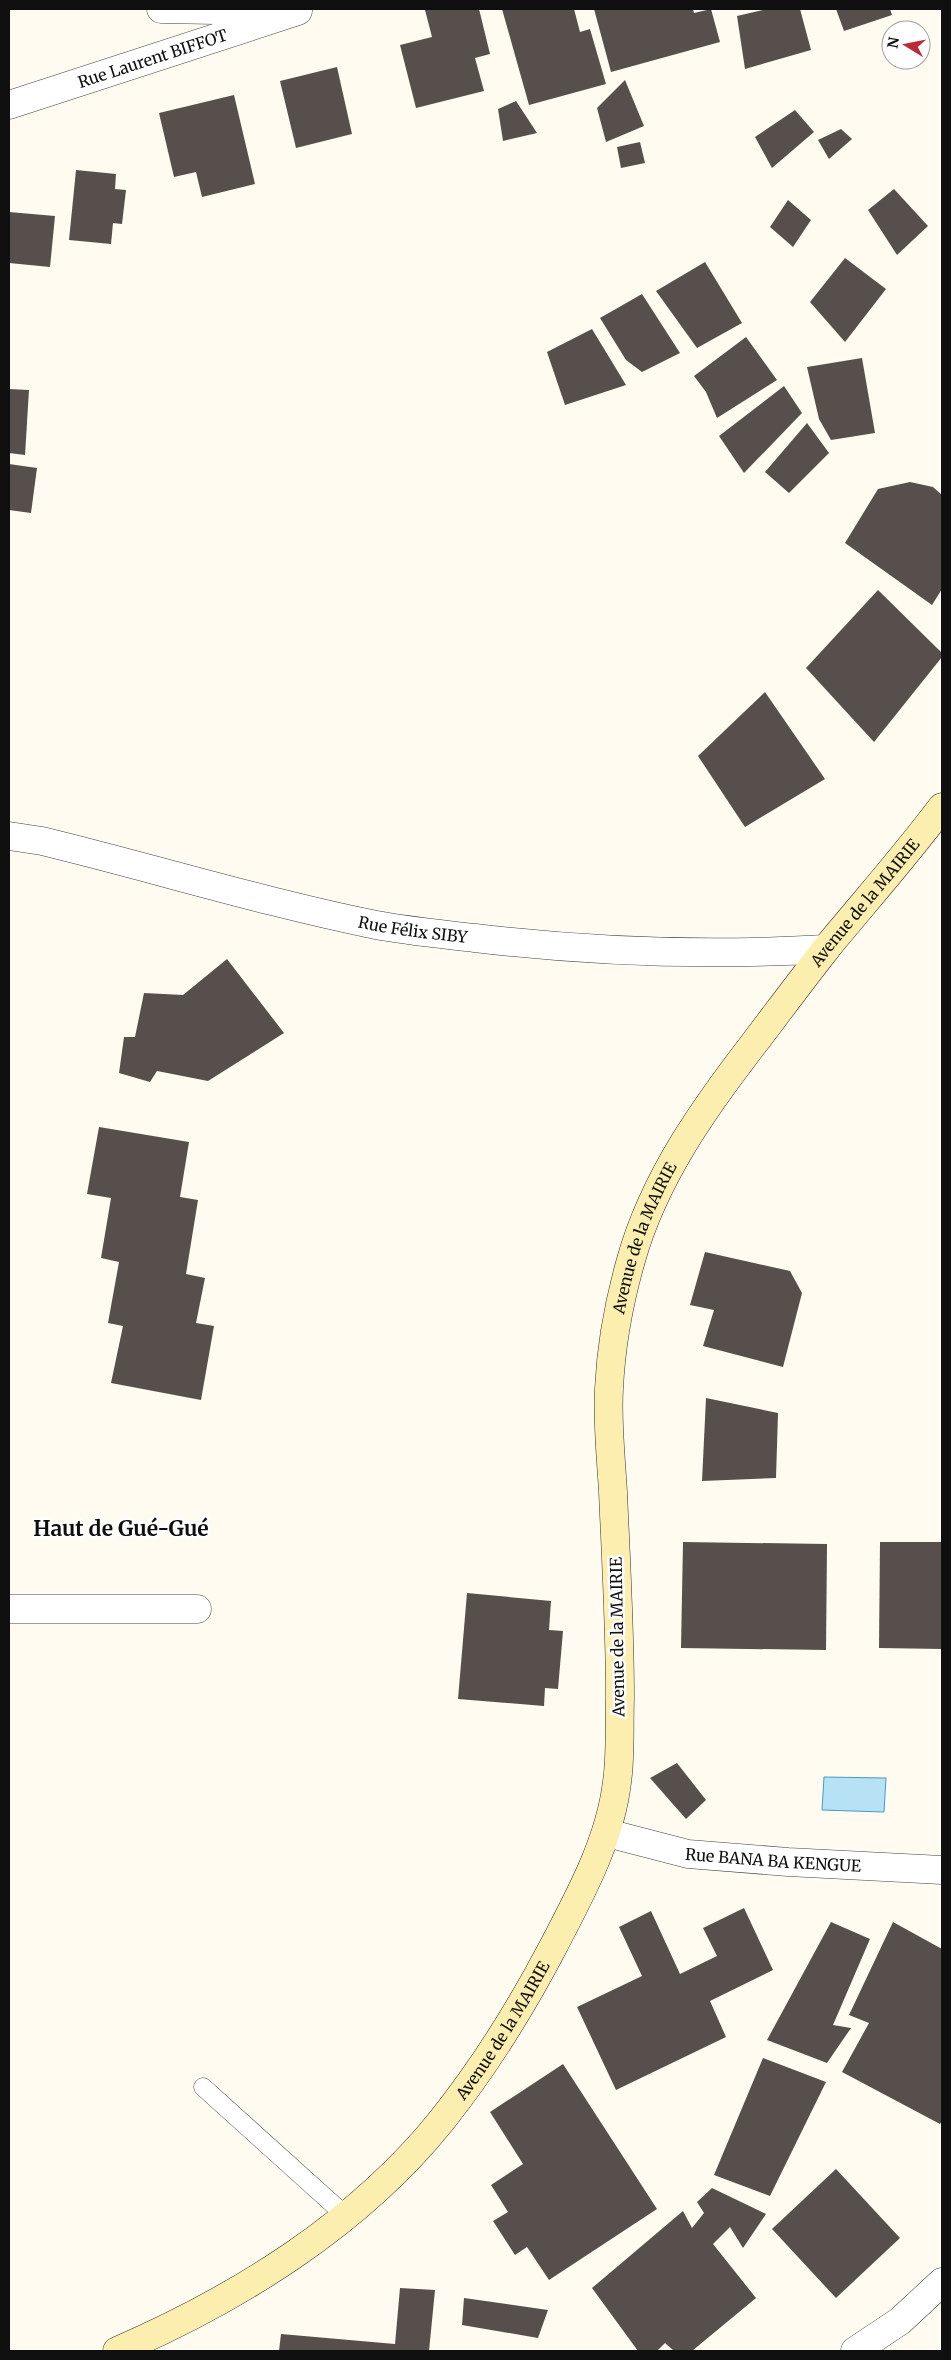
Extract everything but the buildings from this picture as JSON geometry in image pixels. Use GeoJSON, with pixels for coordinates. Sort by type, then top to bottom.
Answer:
{"type":"FeatureCollection","features":[{"type":"Feature","properties":{"kind":"main road","name":"Avenue de la MAIRIE"},"geometry":{"type":"LineString","coordinates":[[117,2351],[164,2331],[212,2305],[286,2260],[346,2216],[405,2161],[440,2123],[508,2027],[538,1975],[571,1913],[607,1834],[618,1781],[620,1658],[609,1391],[616,1323],[631,1259],[645,1217],[666,1171],[694,1126],[739,1063],[826,949],[942,808]]}},
{"type":"Feature","properties":{"kind":"street"},"geometry":{"type":"LineString","coordinates":[[161,9],[239,12],[301,10]]}},
{"type":"Feature","properties":{"kind":"street","name":"Rue Laurent BIFFOT"},"geometry":{"type":"LineString","coordinates":[[9,105],[301,10]]}},
{"type":"Feature","properties":{"kind":"street","name":"Rue Félix SIBY"},"geometry":{"type":"LineString","coordinates":[[9,836],[42,840],[377,925],[492,940],[613,951],[722,953],[826,949]]}},
{"type":"Feature","properties":{"kind":"street"},"geometry":{"type":"LineString","coordinates":[[9,1609],[197,1609]]}},
{"type":"Feature","properties":{"kind":"street","name":"Rue BANA BA KENGUE"},"geometry":{"type":"LineString","coordinates":[[607,1834],[688,1854],[797,1863],[942,1870]]}},
{"type":"Feature","properties":{"kind":"street"},"geometry":{"type":"LineString","coordinates":[[855,2351],[900,2321],[942,2282]]}},
{"type":"Feature","properties":{"kind":"lane"},"geometry":{"type":"LineString","coordinates":[[203,2087],[346,2216]]}},
{"type":"Feature","properties":{"kind":"water"},"geometry":{"type":"Polygon","coordinates":[[[824,1777],[886,1778],[884,1812],[822,1810],[824,1777]]]}},
{"type":"Feature","properties":{"kind":"district","name":"Haut de Gué-Gué"},"geometry":{"type":"Point","coordinates":[121,1528]}}]}
